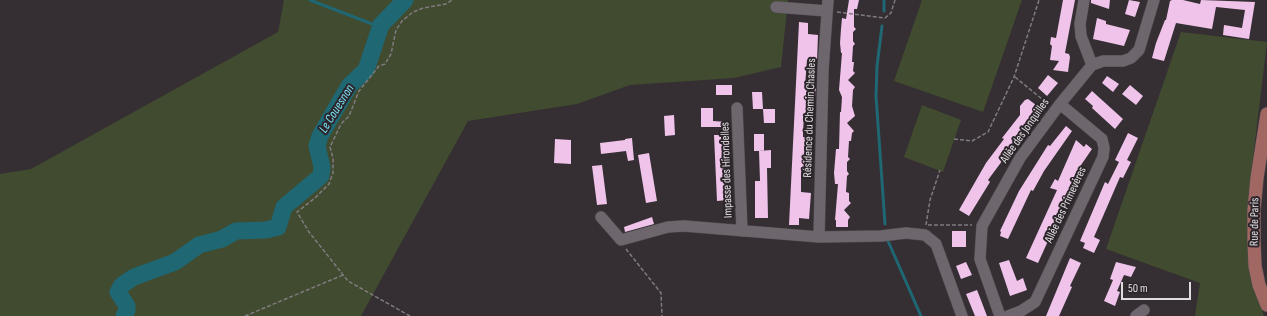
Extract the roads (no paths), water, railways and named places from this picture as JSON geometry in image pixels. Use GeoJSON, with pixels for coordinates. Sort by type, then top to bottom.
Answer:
{"type":"FeatureCollection","features":[{"type":"Feature","properties":{"kind":"main road","name":"Rue de Paris"},"geometry":{"type":"LineString","coordinates":[[1267,114],[1256,191],[1254,242],[1255,266],[1259,286],[1267,306]]}},
{"type":"Feature","properties":{"kind":"street"},"geometry":{"type":"LineString","coordinates":[[1084,0],[1080,24],[1081,36],[1092,65],[1103,61],[1131,58],[1139,50],[1154,0]]}},
{"type":"Feature","properties":{"kind":"street"},"geometry":{"type":"LineString","coordinates":[[776,7],[828,6]]}},
{"type":"Feature","properties":{"kind":"street","name":"Résidence du Chemin Chasles"},"geometry":{"type":"LineString","coordinates":[[819,238],[824,70],[828,6]]}},
{"type":"Feature","properties":{"kind":"street","name":"Allée des Jonquilles"},"geometry":{"type":"LineString","coordinates":[[1000,316],[980,259],[982,226],[1020,158],[1057,107],[1092,65]]}},
{"type":"Feature","properties":{"kind":"street","name":"Allée des Primevères"},"geometry":{"type":"LineString","coordinates":[[1008,316],[1022,311],[1035,302],[1103,157],[1104,148],[1102,139],[1057,107]]}},
{"type":"Feature","properties":{"kind":"street","name":"Impasse des Hirondelles"},"geometry":{"type":"LineString","coordinates":[[737,108],[742,232]]}},
{"type":"Feature","properties":{"kind":"street"},"geometry":{"type":"LineString","coordinates":[[601,216],[621,240],[668,226],[684,226],[819,238],[881,236],[926,230],[936,244],[962,316]]}},
{"type":"Feature","properties":{"kind":"waterway"},"geometry":{"type":"LineString","coordinates":[[310,0],[380,27]]}},
{"type":"Feature","properties":{"kind":"waterway","name":"Le Couesnon"},"geometry":{"type":"LineString","coordinates":[[124,316],[127,306],[118,292],[122,285],[134,277],[175,262],[199,245],[222,239],[236,231],[266,230],[278,227],[284,207],[321,176],[322,167],[317,146],[320,136],[349,86],[366,70],[381,25],[405,0]]}},
{"type":"Feature","properties":{"kind":"waterway"},"geometry":{"type":"LineString","coordinates":[[884,0],[884,11]]}},
{"type":"Feature","properties":{"kind":"waterway"},"geometry":{"type":"LineString","coordinates":[[882,26],[877,66],[876,96],[885,224]]}},
{"type":"Feature","properties":{"kind":"waterway"},"geometry":{"type":"LineString","coordinates":[[888,241],[921,316]]}}]}
